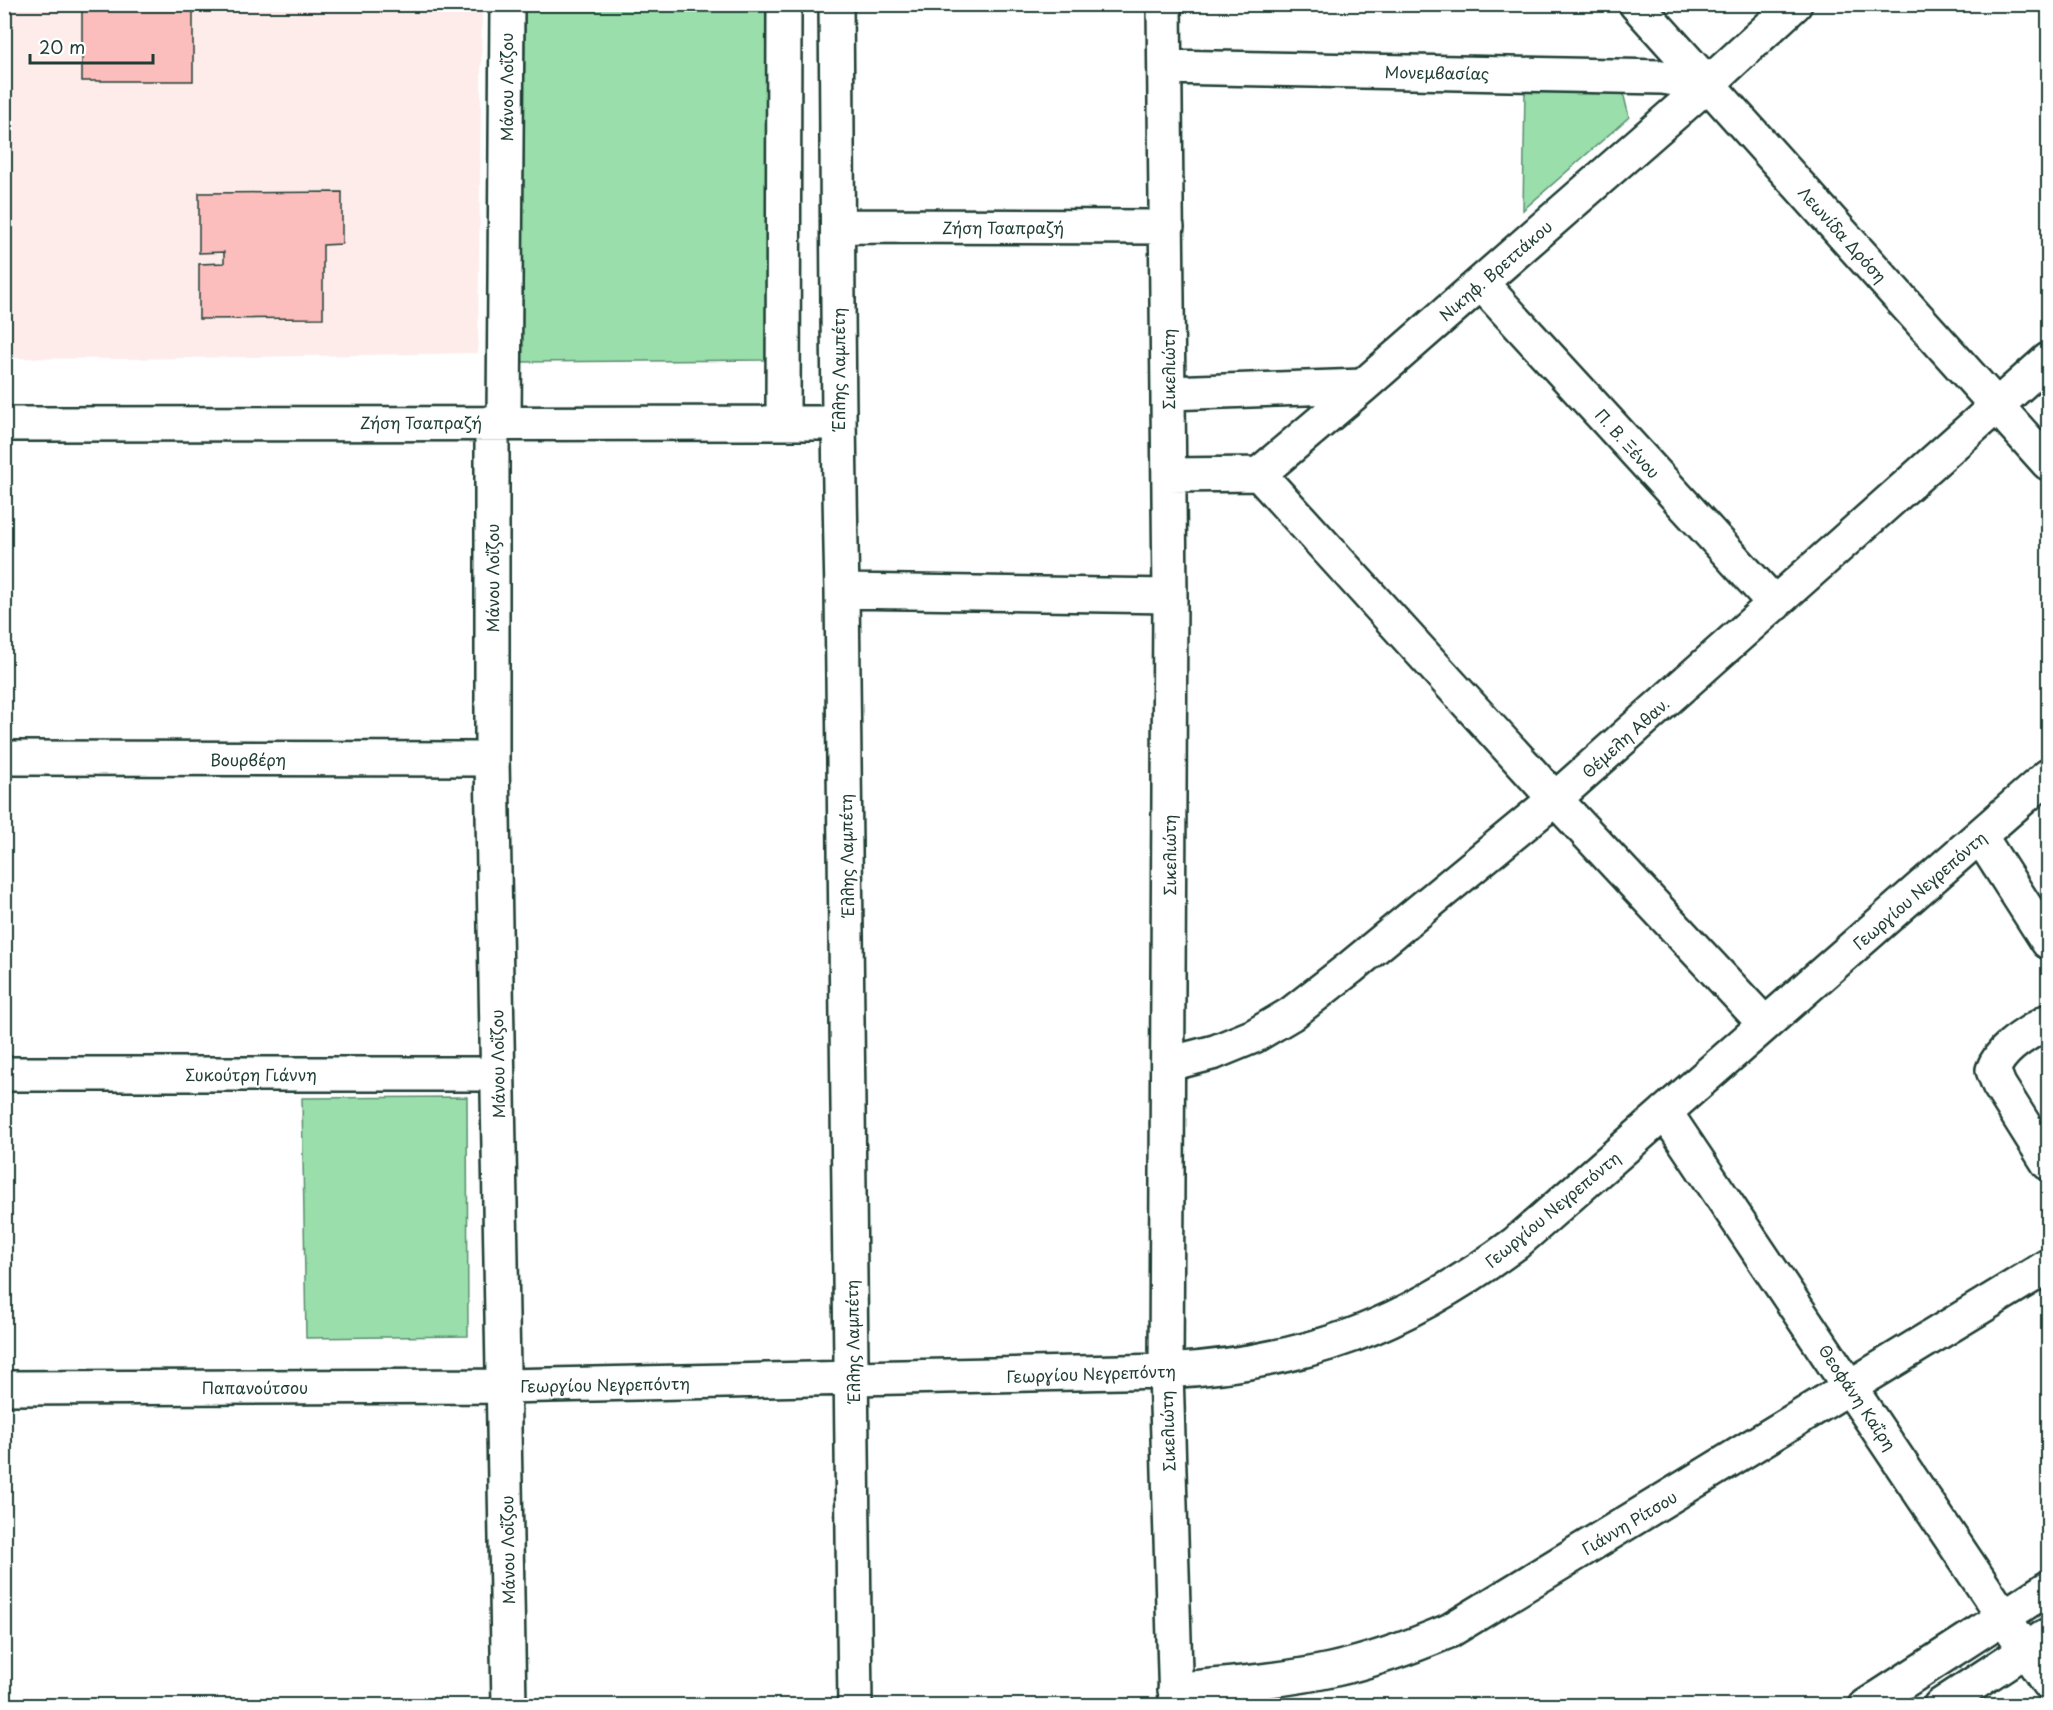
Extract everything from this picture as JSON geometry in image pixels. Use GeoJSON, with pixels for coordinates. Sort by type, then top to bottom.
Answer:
{"type":"FeatureCollection","features":[{"type":"Feature","properties":{"kind":"street","name":"Μάνου Λοΐζου"},"geometry":{"type":"LineString","coordinates":[[507,4],[492,759],[509,1706]]}},
{"type":"Feature","properties":{"kind":"street"},"geometry":{"type":"LineString","coordinates":[[783,422],[784,4]]}},
{"type":"Feature","properties":{"kind":"street","name":"Έλλης Λαμπέτη"},"geometry":{"type":"LineString","coordinates":[[836,4],[838,423],[853,1379],[855,1706]]}},
{"type":"Feature","properties":{"kind":"street","name":"Σικελιώτη"},"geometry":{"type":"LineString","coordinates":[[1164,4],[1170,596],[1166,1371],[1175,1698]]}},
{"type":"Feature","properties":{"kind":"street","name":"Λεωνίδα Δρόση"},"geometry":{"type":"LineString","coordinates":[[1636,4],[2049,463]]}},
{"type":"Feature","properties":{"kind":"street","name":"Νικηφ. Βρεττάκου"},"geometry":{"type":"LineString","coordinates":[[1259,474],[1708,84],[1795,4]]}},
{"type":"Feature","properties":{"kind":"street","name":"Μονεμβασίας"},"geometry":{"type":"LineString","coordinates":[[1165,67],[1662,77],[1708,84]]}},
{"type":"Feature","properties":{"kind":"street","name":"Ζήση Τσαπραζή"},"geometry":{"type":"LineString","coordinates":[[838,226],[1167,227]]}},
{"type":"Feature","properties":{"kind":"street","name":"Π. Β. Ξένου"},"geometry":{"type":"LineString","coordinates":[[1481,283],[1775,604]]}},
{"type":"Feature","properties":{"kind":"street","name":"Θέμελη Αθαν."},"geometry":{"type":"LineString","coordinates":[[1169,1064],[1196,1058],[1237,1044],[1291,1014],[1350,968],[1555,799],[2049,360]]}},
{"type":"Feature","properties":{"kind":"street"},"geometry":{"type":"LineString","coordinates":[[1169,393],[1363,386]]}},
{"type":"Feature","properties":{"kind":"street","name":"Ζήση Τσαπραζή"},"geometry":{"type":"LineString","coordinates":[[4,424],[838,423]]}},
{"type":"Feature","properties":{"kind":"street"},"geometry":{"type":"LineString","coordinates":[[1169,475],[1259,474],[1555,799],[1765,1024]]}},
{"type":"Feature","properties":{"kind":"street"},"geometry":{"type":"LineString","coordinates":[[842,591],[1170,596]]}},
{"type":"Feature","properties":{"kind":"street","name":"Βουρβέρη"},"geometry":{"type":"LineString","coordinates":[[4,758],[492,759]]}},
{"type":"Feature","properties":{"kind":"street","name":"Γεωργίου Νεγρεπόντη"},"geometry":{"type":"LineString","coordinates":[[505,1386],[1201,1369],[1298,1354],[1352,1337],[1401,1316],[1467,1278],[1516,1243],[2049,776]]}},
{"type":"Feature","properties":{"kind":"street"},"geometry":{"type":"LineString","coordinates":[[1980,836],[2049,942]]}},
{"type":"Feature","properties":{"kind":"street"},"geometry":{"type":"LineString","coordinates":[[2049,1021],[2008,1048],[1998,1057],[1993,1070],[1999,1084],[2049,1163]]}},
{"type":"Feature","properties":{"kind":"street","name":"Συκούτρη Γιάννη"},"geometry":{"type":"LineString","coordinates":[[4,1074],[497,1074]]}},
{"type":"Feature","properties":{"kind":"street","name":"Θεοφάνη Καΐρη"},"geometry":{"type":"LineString","coordinates":[[1665,1112],[2004,1617],[2037,1642],[2049,1683]]}},
{"type":"Feature","properties":{"kind":"street","name":"Γιάννη Ρίτσου"},"geometry":{"type":"LineString","coordinates":[[1175,1698],[1332,1670],[1371,1660],[1449,1631],[1484,1612],[2049,1266]]}},
{"type":"Feature","properties":{"kind":"street","name":"Παπανούτσου"},"geometry":{"type":"LineString","coordinates":[[4,1389],[505,1386]]}},
{"type":"Feature","properties":{"kind":"street"},"geometry":{"type":"LineString","coordinates":[[1866,1706],[2049,1588]]}},
{"type":"Feature","properties":{"kind":"street"},"geometry":{"type":"LineString","coordinates":[[1940,1706],[2037,1642]]}},
{"type":"Feature","properties":{"kind":"shaded area"},"geometry":{"type":"Polygon","coordinates":[[[5,5],[482,5],[478,353],[125,359],[5,358],[5,5]]]}},
{"type":"Feature","properties":{"kind":"green space"},"geometry":{"type":"Polygon","coordinates":[[[525,5],[769,5],[767,360],[522,362],[525,5]]]}},
{"type":"Feature","properties":{"kind":"green space"},"geometry":{"type":"Polygon","coordinates":[[[1525,90],[1623,92],[1629,117],[1523,210],[1525,90]]]}},
{"type":"Feature","properties":{"kind":"green space"},"geometry":{"type":"Polygon","coordinates":[[[467,1097],[468,1336],[306,1338],[302,1098],[467,1097]]]}},
{"type":"Feature","properties":{"kind":"building"},"geometry":{"type":"Polygon","coordinates":[[[82,4],[193,4],[193,81],[82,81],[82,4]]]}},
{"type":"Feature","properties":{"kind":"building"},"geometry":{"type":"Polygon","coordinates":[[[342,192],[342,244],[323,245],[323,318],[199,319],[199,264],[224,263],[224,252],[199,253],[199,193],[342,192]]]}}]}
